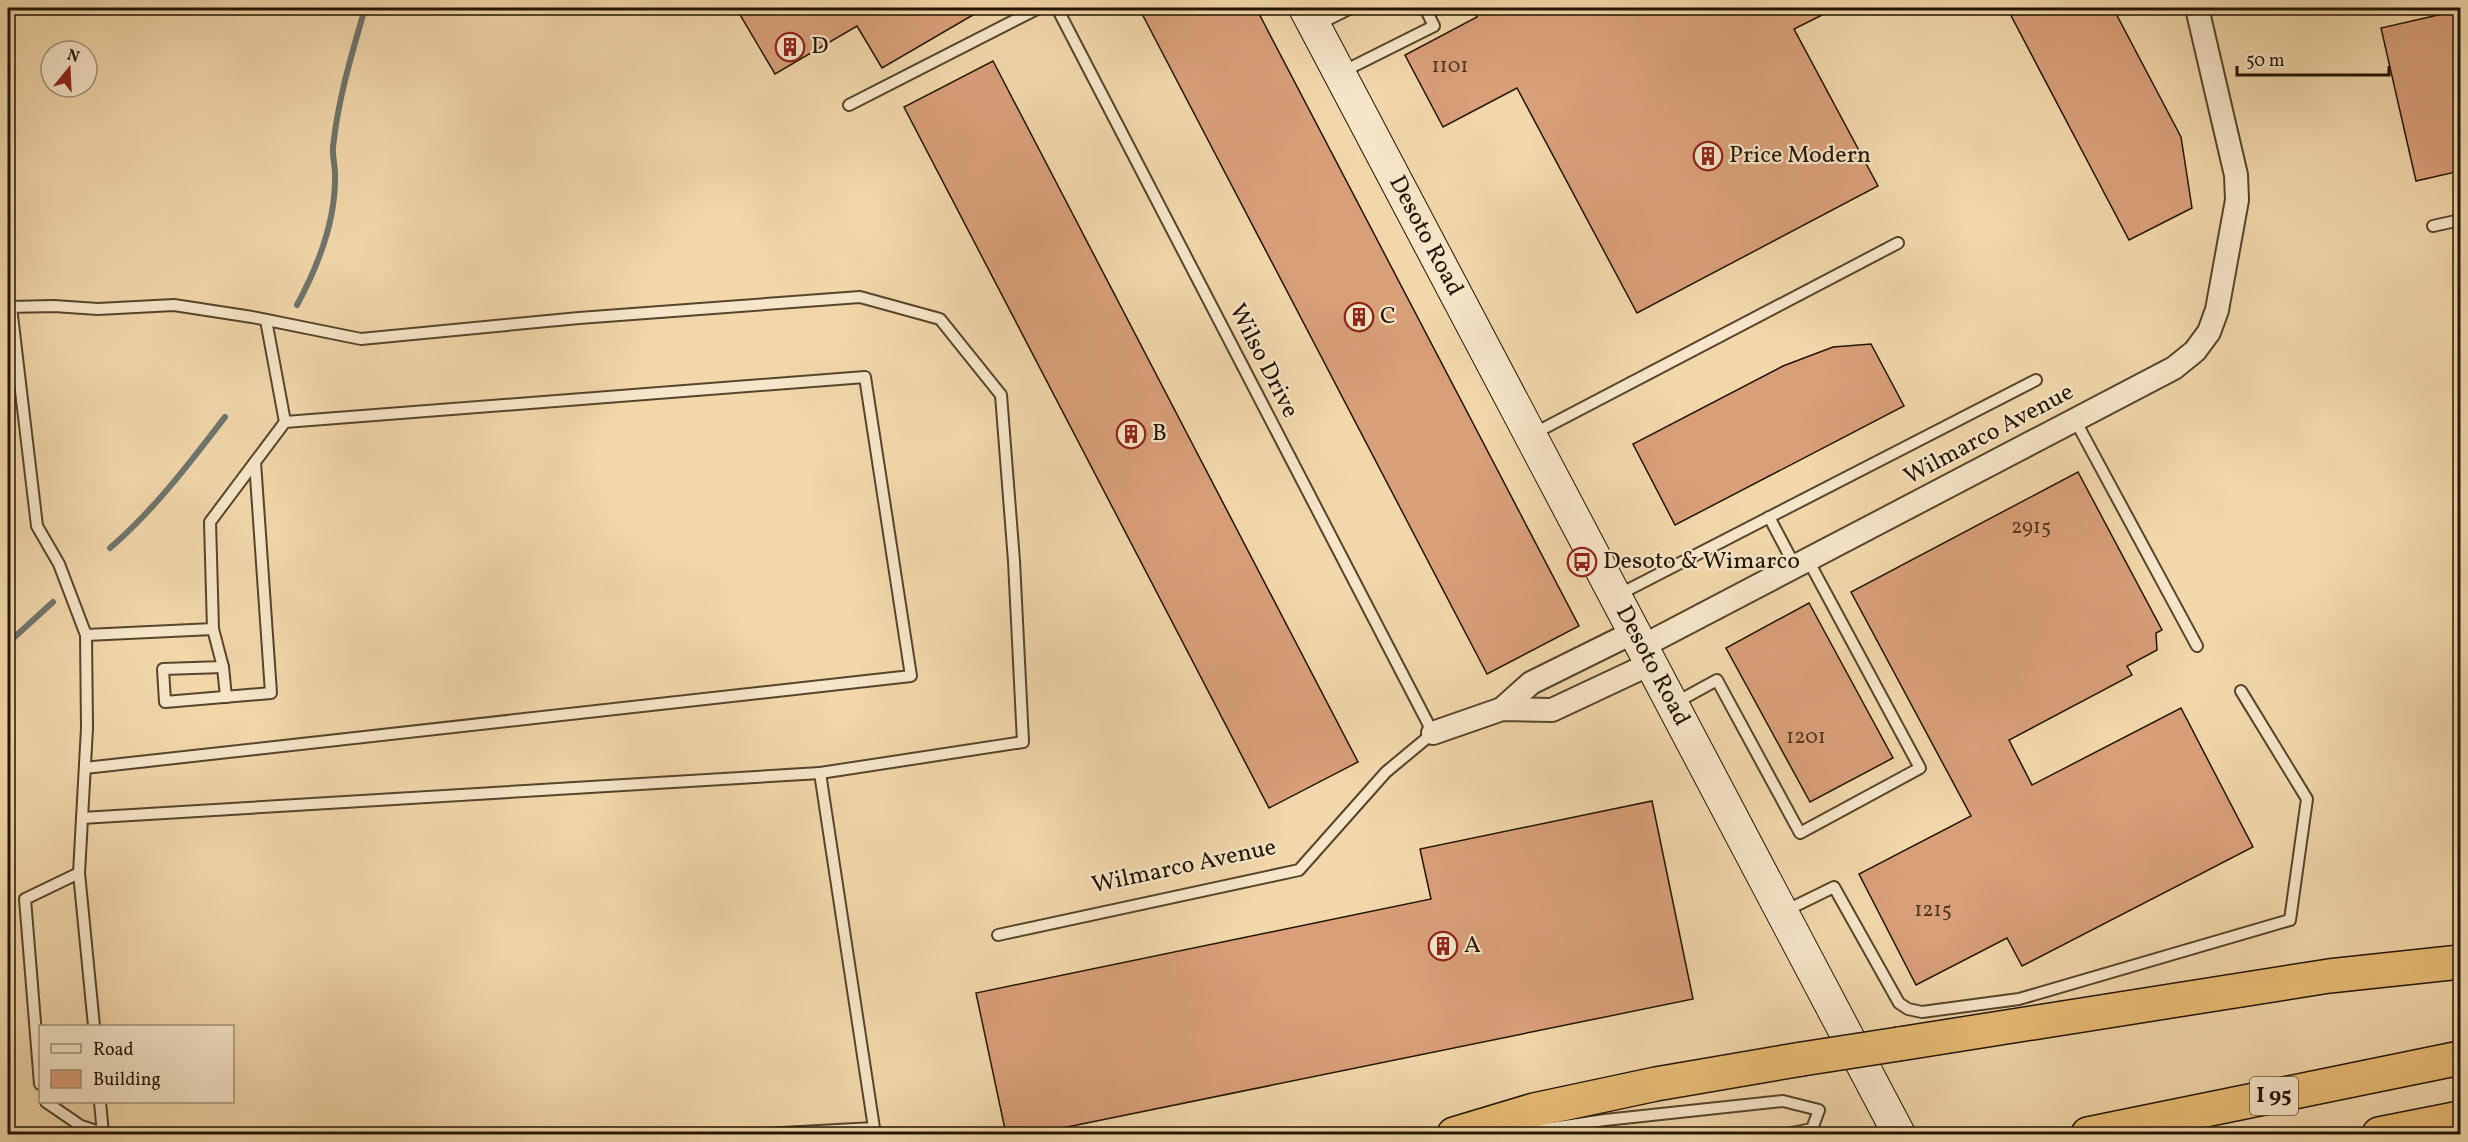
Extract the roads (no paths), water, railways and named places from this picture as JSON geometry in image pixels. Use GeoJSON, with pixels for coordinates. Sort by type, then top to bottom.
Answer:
{"type":"FeatureCollection","features":[{"type":"Feature","properties":{"kind":"highway"},"geometry":{"type":"LineString","coordinates":[[1454,1134],[1534,1110],[1656,1084],[1802,1059],[2329,976],[2460,962]]}},
{"type":"Feature","properties":{"kind":"highway","name":"I 95"},"geometry":{"type":"LineString","coordinates":[[2088,1134],[2460,1058]]}},
{"type":"Feature","properties":{"kind":"highway"},"geometry":{"type":"LineString","coordinates":[[2379,1134],[2460,1118]]}},
{"type":"Feature","properties":{"kind":"street","name":"Wilmarco Avenue"},"geometry":{"type":"LineString","coordinates":[[1433,733],[1502,709],[1552,710],[1642,648],[2174,368],[2195,351],[2209,332],[2217,310],[2237,200],[2236,175],[2197,8]]}},
{"type":"Feature","properties":{"kind":"street","name":"Desoto Road"},"geometry":{"type":"LineString","coordinates":[[1309,17],[1899,1134]]}},
{"type":"Feature","properties":{"kind":"street","name":"Wilmarco Avenue"},"geometry":{"type":"LineString","coordinates":[[1502,709],[1531,683],[1642,648]]}},
{"type":"Feature","properties":{"kind":"lane"},"geometry":{"type":"LineString","coordinates":[[849,105],[1039,8]]}},
{"type":"Feature","properties":{"kind":"lane","name":"Wilso Drive"},"geometry":{"type":"LineString","coordinates":[[1057,8],[1433,733]]}},
{"type":"Feature","properties":{"kind":"lane"},"geometry":{"type":"LineString","coordinates":[[1309,17],[1351,8]]}},
{"type":"Feature","properties":{"kind":"lane"},"geometry":{"type":"LineString","coordinates":[[1339,74],[1434,26],[1425,8]]}},
{"type":"Feature","properties":{"kind":"lane"},"geometry":{"type":"LineString","coordinates":[[2433,226],[2460,220]]}},
{"type":"Feature","properties":{"kind":"lane"},"geometry":{"type":"LineString","coordinates":[[1530,435],[1898,243]]}},
{"type":"Feature","properties":{"kind":"lane"},"geometry":{"type":"LineString","coordinates":[[82,818],[820,773],[1023,742],[1014,561],[1001,395],[940,320],[860,297],[579,318],[362,339],[174,305],[98,309],[54,306],[9,307],[37,526],[59,564],[86,635],[87,728],[85,768],[82,818],[79,873],[93,1025]]}},
{"type":"Feature","properties":{"kind":"lane"},"geometry":{"type":"LineString","coordinates":[[226,697],[223,667],[213,629],[210,522],[285,422],[266,320]]}},
{"type":"Feature","properties":{"kind":"lane"},"geometry":{"type":"LineString","coordinates":[[85,768],[911,676],[865,377],[285,422]]}},
{"type":"Feature","properties":{"kind":"lane"},"geometry":{"type":"LineString","coordinates":[[1615,596],[2036,380]]}},
{"type":"Feature","properties":{"kind":"lane"},"geometry":{"type":"LineString","coordinates":[[2075,420],[2197,646]]}},
{"type":"Feature","properties":{"kind":"lane"},"geometry":{"type":"LineString","coordinates":[[223,667],[163,669],[165,702],[271,693],[255,462]]}},
{"type":"Feature","properties":{"kind":"lane"},"geometry":{"type":"LineString","coordinates":[[1672,704],[1718,680],[1800,833],[1920,768],[1802,563],[1769,517]]}},
{"type":"Feature","properties":{"kind":"lane"},"geometry":{"type":"LineString","coordinates":[[86,635],[213,629]]}},
{"type":"Feature","properties":{"kind":"lane"},"geometry":{"type":"LineString","coordinates":[[1782,913],[1834,887],[1899,1003],[1908,1009],[1922,1012],[2019,999],[2290,920],[2307,799],[2241,691]]}},
{"type":"Feature","properties":{"kind":"lane","name":"Wilmarco Avenue"},"geometry":{"type":"LineString","coordinates":[[998,935],[1299,870],[1386,771],[1404,754],[1433,733]]}},
{"type":"Feature","properties":{"kind":"lane"},"geometry":{"type":"LineString","coordinates":[[765,1134],[874,1128],[820,773]]}},
{"type":"Feature","properties":{"kind":"lane"},"geometry":{"type":"LineString","coordinates":[[39,1071],[25,899],[79,873]]}},
{"type":"Feature","properties":{"kind":"lane"},"geometry":{"type":"LineString","coordinates":[[1510,1134],[1605,1120],[1783,1101],[1819,1110],[1812,1129],[1786,1134]]}},
{"type":"Feature","properties":{"kind":"lane"},"geometry":{"type":"LineString","coordinates":[[49,1103],[81,1126],[105,1134],[100,1103]]}},
{"type":"Feature","properties":{"kind":"waterway"},"geometry":{"type":"LineString","coordinates":[[297,305],[318,260],[332,212],[335,129],[346,76],[365,8]]}},
{"type":"Feature","properties":{"kind":"waterway"},"geometry":{"type":"LineString","coordinates":[[110,548],[156,502],[225,417]]}},
{"type":"Feature","properties":{"kind":"waterway"},"geometry":{"type":"LineString","coordinates":[[8,643],[53,602]]}},
{"type":"Feature","properties":{"kind":"place","name":"D"},"geometry":{"type":"Point","coordinates":[790,47]}},
{"type":"Feature","properties":{"kind":"place","name":"Price Modern"},"geometry":{"type":"Point","coordinates":[1708,156]}},
{"type":"Feature","properties":{"kind":"place","name":"C"},"geometry":{"type":"Point","coordinates":[1359,317]}},
{"type":"Feature","properties":{"kind":"place","name":"B"},"geometry":{"type":"Point","coordinates":[1131,434]}},
{"type":"Feature","properties":{"kind":"place","name":"Desoto & Wimarco"},"geometry":{"type":"Point","coordinates":[1582,562]}},
{"type":"Feature","properties":{"kind":"place","name":"A"},"geometry":{"type":"Point","coordinates":[1443,946]}}]}
